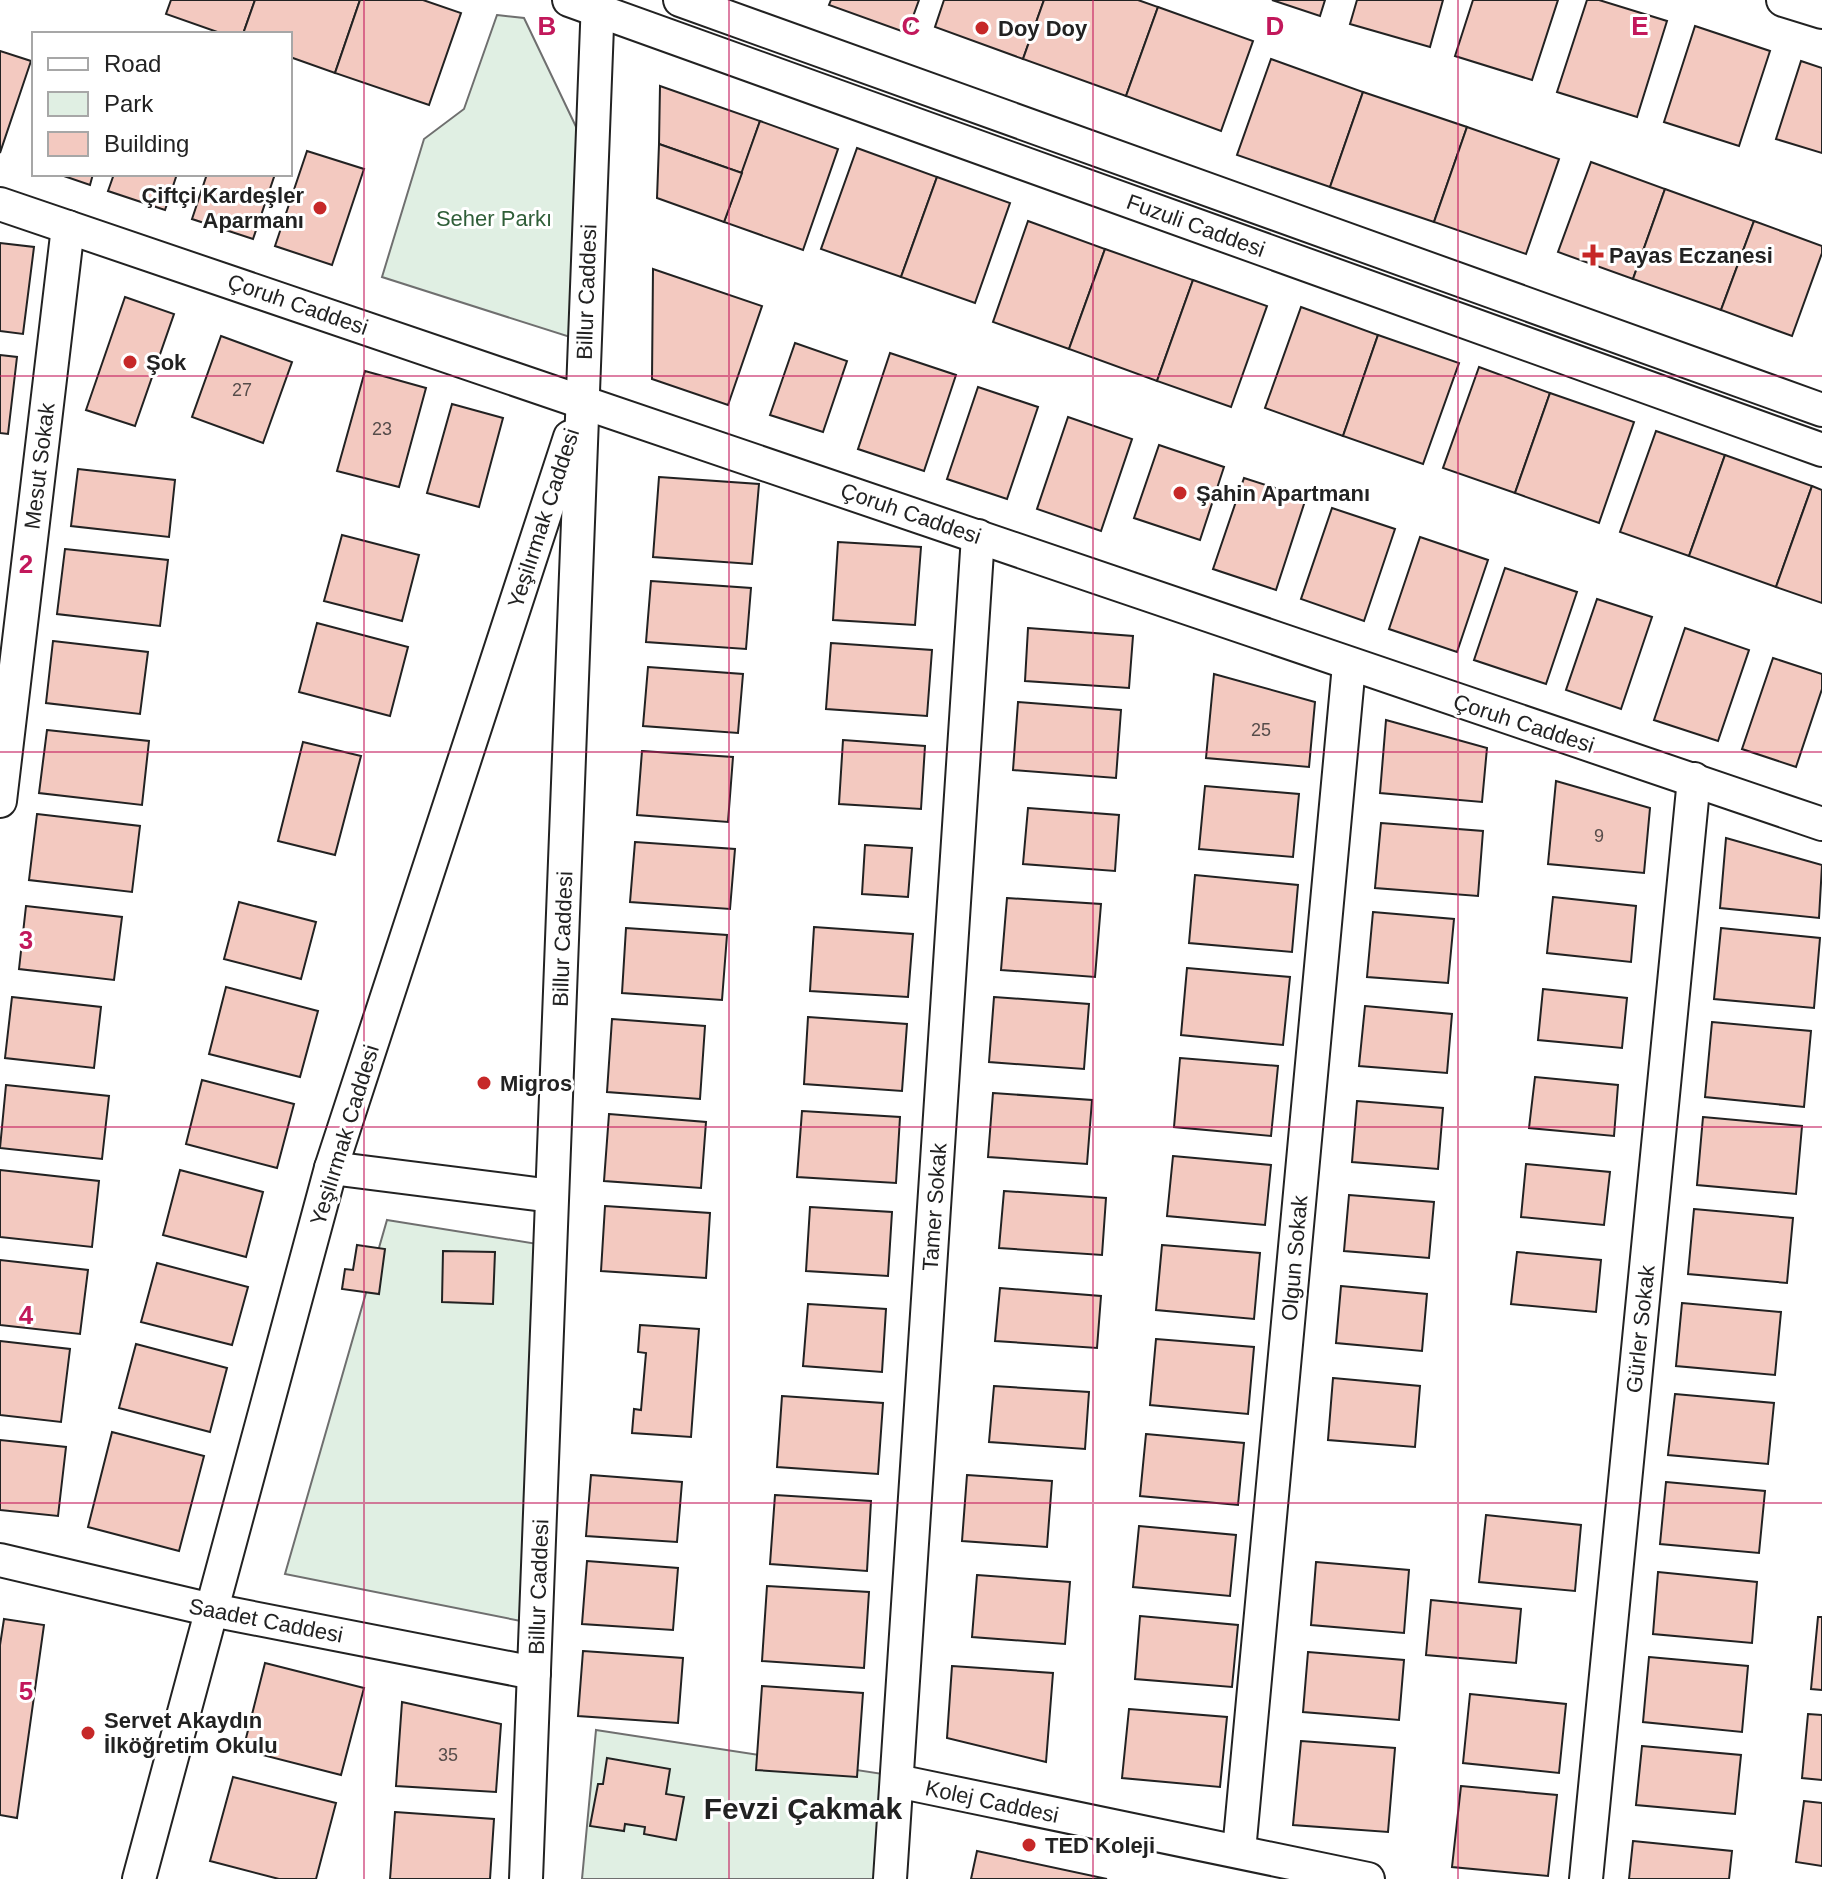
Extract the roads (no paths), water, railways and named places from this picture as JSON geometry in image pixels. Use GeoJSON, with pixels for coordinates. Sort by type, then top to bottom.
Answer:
{"type":"FeatureCollection","features":[{"type":"Feature","properties":{"kind":"street","name":"Fuzuli Caddesi"},"geometry":{"type":"LineString","coordinates":[[680,0],[1822,410]]}},
{"type":"Feature","properties":{"kind":"street"},"geometry":{"type":"LineString","coordinates":[[1783,0],[1822,12]]}},
{"type":"Feature","properties":{"kind":"street","name":"Fuzuli Caddesi"},"geometry":{"type":"LineString","coordinates":[[588,3],[1822,450]]}},
{"type":"Feature","properties":{"kind":"street","name":"Billur Caddesi"},"geometry":{"type":"LineString","coordinates":[[526,1879],[582,400],[588,3]]}},
{"type":"Feature","properties":{"kind":"street","name":"Çoruh Caddesi"},"geometry":{"type":"LineString","coordinates":[[0,204],[1822,824]]}},
{"type":"Feature","properties":{"kind":"street","name":"Mesut Sokak"},"geometry":{"type":"LineString","coordinates":[[0,801],[68,227]]}},
{"type":"Feature","properties":{"kind":"street","name":"Yeşilırmak Caddesi"},"geometry":{"type":"LineString","coordinates":[[139,1879],[331,1168],[582,400]]}},
{"type":"Feature","properties":{"kind":"street","name":"Tamer Sokak"},"geometry":{"type":"LineString","coordinates":[[890,1879],[978,536]]}},
{"type":"Feature","properties":{"kind":"street","name":"Olgun Sokak"},"geometry":{"type":"LineString","coordinates":[[1239,1851],[1349,665]]}},
{"type":"Feature","properties":{"kind":"street","name":"Gürler Sokak"},"geometry":{"type":"LineString","coordinates":[[1586,1879],[1694,779]]}},
{"type":"Feature","properties":{"kind":"street"},"geometry":{"type":"LineString","coordinates":[[331,1168],[552,1196]]}},
{"type":"Feature","properties":{"kind":"street","name":"Saadet Caddesi"},"geometry":{"type":"LineString","coordinates":[[0,1560],[212,1610],[534,1673]]}},
{"type":"Feature","properties":{"kind":"street","name":"Kolej Caddesi"},"geometry":{"type":"LineString","coordinates":[[897,1781],[1368,1879]]}},
{"type":"Feature","properties":{"kind":"place","name":"Doy Doy"},"geometry":{"type":"Point","coordinates":[982,28]}},
{"type":"Feature","properties":{"kind":"place","name":"Çiftçi Kardeşler Aparmanı"},"geometry":{"type":"Point","coordinates":[320,208]}},
{"type":"Feature","properties":{"kind":"place","name":"Payas Eczanesi"},"geometry":{"type":"Point","coordinates":[1593,255]}},
{"type":"Feature","properties":{"kind":"place","name":"Şok"},"geometry":{"type":"Point","coordinates":[130,362]}},
{"type":"Feature","properties":{"kind":"place","name":"Şahin Apartmanı"},"geometry":{"type":"Point","coordinates":[1180,493]}},
{"type":"Feature","properties":{"kind":"place","name":"Migros"},"geometry":{"type":"Point","coordinates":[484,1083]}},
{"type":"Feature","properties":{"kind":"place","name":"Servet Akaydın İlköğretim Okulu"},"geometry":{"type":"Point","coordinates":[88,1733]}},
{"type":"Feature","properties":{"kind":"place","name":"TED Koleji"},"geometry":{"type":"Point","coordinates":[1029,1845]}},
{"type":"Feature","properties":{"kind":"district","name":"Fevzi Çakmak"},"geometry":{"type":"Point","coordinates":[803,1809]}},
{"type":"Feature","properties":{"kind":"park label","name":"Seher Parkı"},"geometry":{"type":"Point","coordinates":[494,218]}}]}
